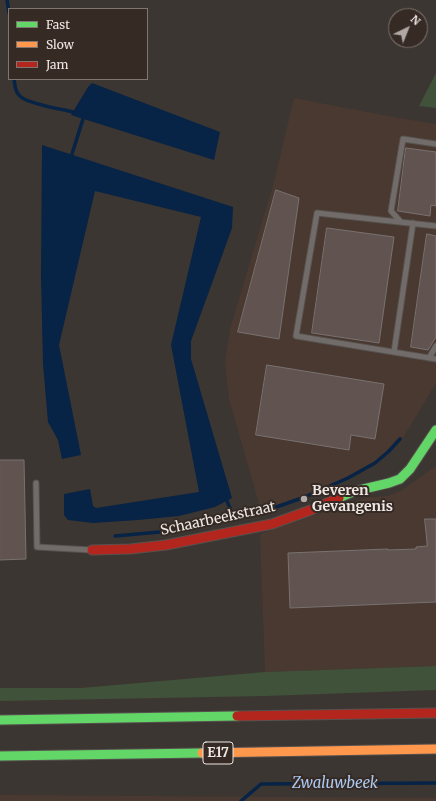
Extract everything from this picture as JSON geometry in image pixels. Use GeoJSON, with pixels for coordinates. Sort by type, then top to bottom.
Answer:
{"type":"FeatureCollection","features":[{"type":"Feature","properties":{"kind":"main road","name":"Schaarbeekstraat"},"geometry":{"type":"LineString","coordinates":[[92,550],[130,549],[166,545],[272,524],[311,510],[355,491],[400,479],[410,469],[434,436]]}},
{"type":"Feature","properties":{"kind":"main road"},"geometry":{"type":"LineString","coordinates":[[0,720],[436,713]]}},
{"type":"Feature","properties":{"kind":"main road","name":"E17"},"geometry":{"type":"LineString","coordinates":[[0,756],[436,749]]}},
{"type":"Feature","properties":{"kind":"lane"},"geometry":{"type":"LineString","coordinates":[[401,222],[391,211],[403,139],[436,144]]}},
{"type":"Feature","properties":{"kind":"lane"},"geometry":{"type":"LineString","coordinates":[[436,226],[317,213],[296,336],[436,359]]}},
{"type":"Feature","properties":{"kind":"lane"},"geometry":{"type":"LineString","coordinates":[[394,352],[412,224]]}},
{"type":"Feature","properties":{"kind":"lane"},"geometry":{"type":"LineString","coordinates":[[429,358],[436,346]]}},
{"type":"Feature","properties":{"kind":"lane"},"geometry":{"type":"LineString","coordinates":[[36,483],[37,547],[92,550]]}},
{"type":"Feature","properties":{"kind":"shaded area"},"geometry":{"type":"Polygon","coordinates":[[[294,98],[436,124],[436,383],[403,438],[400,436],[388,451],[374,462],[347,477],[261,511],[229,399],[225,364],[230,329],[274,182],[294,98]]]}},
{"type":"Feature","properties":{"kind":"shaded area"},"geometry":{"type":"Polygon","coordinates":[[[436,466],[436,666],[265,672],[260,534],[365,498],[388,496],[402,490],[436,466]]]}},
{"type":"Feature","properties":{"kind":"shaded area"},"geometry":{"type":"Polygon","coordinates":[[[0,795],[436,798],[436,801],[0,801],[0,795]]]}},
{"type":"Feature","properties":{"kind":"green space"},"geometry":{"type":"Polygon","coordinates":[[[436,73],[436,108],[419,106],[436,73]]]}},
{"type":"Feature","properties":{"kind":"green space"},"geometry":{"type":"Polygon","coordinates":[[[436,666],[436,690],[265,696],[0,701],[0,688],[81,688],[265,672],[436,666]]]}},
{"type":"Feature","properties":{"kind":"water"},"geometry":{"type":"Polygon","coordinates":[[[92,83],[220,132],[214,160],[71,115],[92,83]]]}},
{"type":"Feature","properties":{"kind":"water"},"geometry":{"type":"Polygon","coordinates":[[[42,145],[233,207],[232,228],[191,341],[191,359],[232,498],[215,507],[179,516],[93,523],[68,520],[64,515],[64,494],[90,489],[93,506],[96,508],[199,492],[171,345],[201,217],[95,191],[59,345],[81,455],[62,459],[58,440],[48,422],[43,364],[41,276],[42,145]]]}},
{"type":"Feature","properties":{"kind":"building"},"geometry":{"type":"Polygon","coordinates":[[[406,148],[436,152],[436,206],[431,205],[430,216],[398,211],[406,148]]]}},
{"type":"Feature","properties":{"kind":"building"},"geometry":{"type":"Polygon","coordinates":[[[276,190],[299,198],[279,339],[238,332],[276,190]]]}},
{"type":"Feature","properties":{"kind":"building"},"geometry":{"type":"Polygon","coordinates":[[[327,228],[394,237],[379,343],[312,333],[327,228]]]}},
{"type":"Feature","properties":{"kind":"building"},"geometry":{"type":"Polygon","coordinates":[[[427,234],[436,236],[436,337],[428,350],[411,347],[427,234]]]}},
{"type":"Feature","properties":{"kind":"building"},"geometry":{"type":"Polygon","coordinates":[[[267,365],[384,384],[375,439],[351,435],[349,450],[256,435],[267,365]]]}},
{"type":"Feature","properties":{"kind":"building"},"geometry":{"type":"Polygon","coordinates":[[[0,460],[24,460],[26,559],[0,560],[0,460]]]}},
{"type":"Feature","properties":{"kind":"building"},"geometry":{"type":"Polygon","coordinates":[[[425,519],[436,519],[436,602],[290,608],[288,553],[416,549],[416,547],[427,546],[425,519]]]}},
{"type":"Feature","properties":{"kind":"waterway"},"geometry":{"type":"LineString","coordinates":[[7,0],[8,8]]}},
{"type":"Feature","properties":{"kind":"waterway"},"geometry":{"type":"LineString","coordinates":[[14,80],[18,93],[25,100],[73,112]]}},
{"type":"Feature","properties":{"kind":"waterway"},"geometry":{"type":"LineString","coordinates":[[72,154],[83,119]]}},
{"type":"Feature","properties":{"kind":"waterway"},"geometry":{"type":"LineString","coordinates":[[115,536],[160,532],[205,525],[262,512],[305,497],[348,478],[375,463],[400,439]]}},
{"type":"Feature","properties":{"kind":"waterway"},"geometry":{"type":"LineString","coordinates":[[227,501],[234,518]]}},
{"type":"Feature","properties":{"kind":"waterway","name":"Zwaluwbeek"},"geometry":{"type":"LineString","coordinates":[[241,801],[261,784],[436,783]]}},
{"type":"Feature","properties":{"kind":"traffic: fast"},"geometry":{"type":"LineString","coordinates":[[339,498],[355,491],[400,479],[410,469],[436,430]]}},
{"type":"Feature","properties":{"kind":"traffic: fast"},"geometry":{"type":"LineString","coordinates":[[0,720],[237,716]]}},
{"type":"Feature","properties":{"kind":"traffic: fast"},"geometry":{"type":"LineString","coordinates":[[0,756],[202,753]]}},
{"type":"Feature","properties":{"kind":"traffic: slow"},"geometry":{"type":"LineString","coordinates":[[202,753],[436,749]]}},
{"type":"Feature","properties":{"kind":"traffic: jam"},"geometry":{"type":"LineString","coordinates":[[92,550],[130,549],[166,545],[272,524],[339,498]]}},
{"type":"Feature","properties":{"kind":"traffic: jam"},"geometry":{"type":"LineString","coordinates":[[237,716],[436,713]]}},
{"type":"Feature","properties":{"kind":"place","name":"Beveren Gevangenis"},"geometry":{"type":"Point","coordinates":[304,499]}}]}
